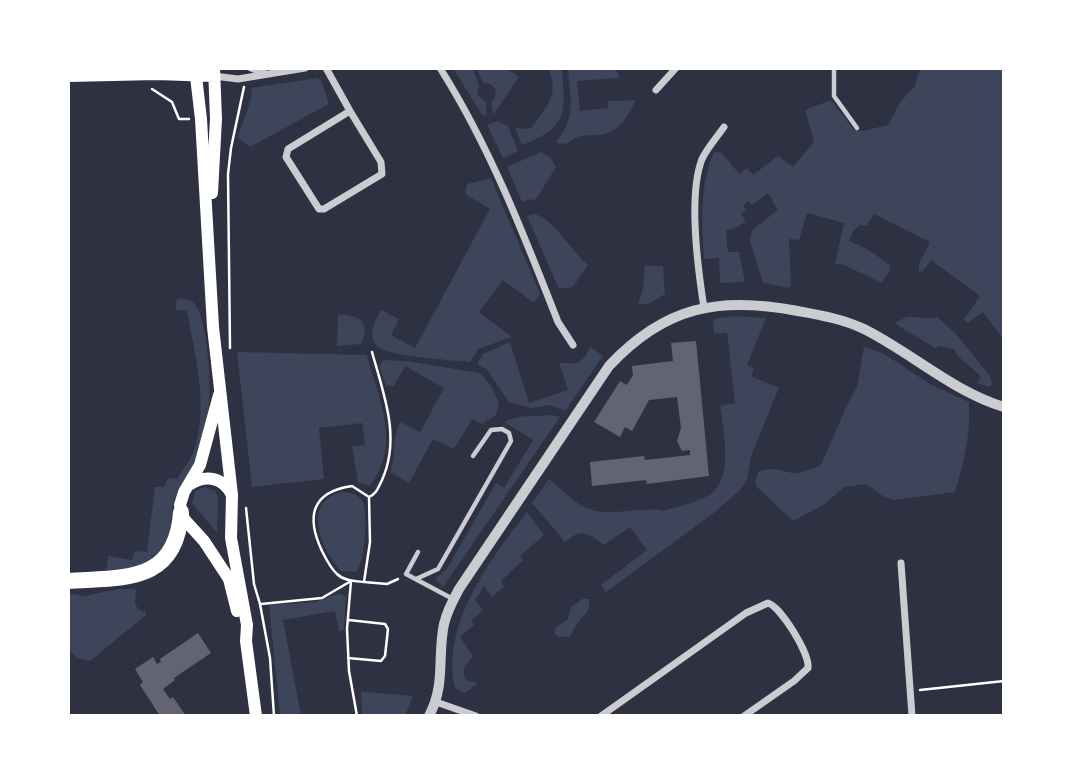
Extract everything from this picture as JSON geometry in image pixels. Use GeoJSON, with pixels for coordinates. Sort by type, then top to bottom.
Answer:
{"type":"FeatureCollection","features":[{"type":"Feature","properties":{"kind":"highway"},"geometry":{"type":"LineString","coordinates":[[68,581],[133,576],[155,568],[164,562],[175,544],[181,513]]}},
{"type":"Feature","properties":{"kind":"main road"},"geometry":{"type":"LineString","coordinates":[[195,71],[201,119],[219,395],[200,465],[181,498],[181,513],[229,579],[246,641],[256,716]]}},
{"type":"Feature","properties":{"kind":"main road"},"geometry":{"type":"LineString","coordinates":[[68,76],[214,72],[216,119],[209,250]]}},
{"type":"Feature","properties":{"kind":"main road"},"geometry":{"type":"LineString","coordinates":[[219,395],[223,402],[232,495],[231,538],[247,625],[246,641]]}},
{"type":"Feature","properties":{"kind":"main road"},"geometry":{"type":"LineString","coordinates":[[189,485],[200,479],[220,480],[232,495]]}},
{"type":"Feature","properties":{"kind":"street"},"geometry":{"type":"LineString","coordinates":[[251,68],[265,73]]}},
{"type":"Feature","properties":{"kind":"street"},"geometry":{"type":"LineString","coordinates":[[214,72],[238,79],[305,68]]}},
{"type":"Feature","properties":{"kind":"street"},"geometry":{"type":"LineString","coordinates":[[326,68],[381,162],[382,174],[324,209],[319,209],[286,156],[288,149],[350,111]]}},
{"type":"Feature","properties":{"kind":"street"},"geometry":{"type":"LineString","coordinates":[[440,68],[491,162],[558,322],[573,345]]}},
{"type":"Feature","properties":{"kind":"street"},"geometry":{"type":"LineString","coordinates":[[656,90],[676,68]]}},
{"type":"Feature","properties":{"kind":"street"},"geometry":{"type":"LineString","coordinates":[[704,308],[695,219],[696,201],[702,160],[724,127]]}},
{"type":"Feature","properties":{"kind":"street"},"geometry":{"type":"LineString","coordinates":[[429,716],[441,681],[444,624],[454,599],[609,366],[650,329],[704,308],[728,303],[773,306],[846,321],[867,330],[948,380],[1004,407]]}},
{"type":"Feature","properties":{"kind":"street"},"geometry":{"type":"LineString","coordinates":[[901,563],[912,716]]}},
{"type":"Feature","properties":{"kind":"street"},"geometry":{"type":"LineString","coordinates":[[601,716],[746,613],[768,603],[777,608],[808,656],[808,668],[744,716]]}},
{"type":"Feature","properties":{"kind":"street"},"geometry":{"type":"LineString","coordinates":[[436,702],[476,716]]}},
{"type":"Feature","properties":{"kind":"lane"},"geometry":{"type":"LineString","coordinates":[[834,68],[834,96],[858,128]]}},
{"type":"Feature","properties":{"kind":"lane"},"geometry":{"type":"LineString","coordinates":[[416,579],[438,569],[511,441],[509,433],[502,429],[491,430],[473,456]]}},
{"type":"Feature","properties":{"kind":"lane"},"geometry":{"type":"LineString","coordinates":[[418,552],[406,574],[454,599]]}},
{"type":"Feature","properties":{"kind":"path"},"geometry":{"type":"LineString","coordinates":[[230,352],[228,174],[244,86]]}},
{"type":"Feature","properties":{"kind":"path"},"geometry":{"type":"LineString","coordinates":[[149,88],[162,93],[172,102],[179,120],[187,119]]}},
{"type":"Feature","properties":{"kind":"path"},"geometry":{"type":"LineString","coordinates":[[225,119],[237,120]]}},
{"type":"Feature","properties":{"kind":"path"},"geometry":{"type":"LineString","coordinates":[[369,497],[376,493],[384,475],[390,456],[391,435],[389,412],[372,352]]}},
{"type":"Feature","properties":{"kind":"path"},"geometry":{"type":"LineString","coordinates":[[369,497],[352,486],[326,493],[317,503],[314,531],[328,562],[338,576],[351,581],[387,584],[406,574]]}},
{"type":"Feature","properties":{"kind":"path"},"geometry":{"type":"LineString","coordinates":[[364,582],[370,542],[369,497]]}},
{"type":"Feature","properties":{"kind":"path"},"geometry":{"type":"LineString","coordinates":[[246,502],[254,584],[261,604],[270,658],[274,716]]}},
{"type":"Feature","properties":{"kind":"path"},"geometry":{"type":"LineString","coordinates":[[261,604],[322,598],[351,581]]}},
{"type":"Feature","properties":{"kind":"path"},"geometry":{"type":"LineString","coordinates":[[351,581],[348,659],[357,716]]}},
{"type":"Feature","properties":{"kind":"path"},"geometry":{"type":"LineString","coordinates":[[348,620],[385,624],[388,629],[385,656],[381,661],[348,659]]}},
{"type":"Feature","properties":{"kind":"path"},"geometry":{"type":"LineString","coordinates":[[910,691],[1004,681]]}},
{"type":"Feature","properties":{"kind":"shaded area"},"geometry":{"type":"Polygon","coordinates":[[[453,68],[472,68],[479,85],[477,94],[486,102],[487,116],[482,115],[453,68]]]}},
{"type":"Feature","properties":{"kind":"shaded area"},"geometry":{"type":"Polygon","coordinates":[[[477,68],[506,68],[519,77],[493,115],[491,101],[496,90],[491,84],[483,83],[477,68]]]}},
{"type":"Feature","properties":{"kind":"shaded area"},"geometry":{"type":"Polygon","coordinates":[[[548,68],[562,68],[564,96],[561,117],[548,132],[522,145],[515,127],[532,128],[547,106],[553,86],[548,68]]]}},
{"type":"Feature","properties":{"kind":"shaded area"},"geometry":{"type":"Polygon","coordinates":[[[568,68],[616,68],[619,78],[577,81],[580,111],[608,108],[608,101],[636,100],[617,128],[605,134],[577,137],[562,144],[556,142],[570,116],[568,68]]]}},
{"type":"Feature","properties":{"kind":"shaded area"},"geometry":{"type":"Polygon","coordinates":[[[920,68],[1004,68],[1004,340],[983,312],[968,323],[964,319],[980,296],[931,260],[922,272],[919,270],[919,264],[930,242],[874,214],[867,226],[860,225],[854,230],[849,241],[869,250],[890,265],[882,283],[842,264],[835,264],[844,223],[807,213],[799,240],[789,239],[791,286],[788,288],[763,283],[750,241],[752,230],[778,210],[768,193],[752,205],[749,201],[743,205],[746,210],[741,214],[746,222],[726,230],[728,252],[739,252],[745,282],[720,283],[719,258],[704,259],[704,191],[714,152],[722,153],[739,174],[747,168],[753,175],[778,156],[793,167],[814,142],[805,110],[831,100],[854,130],[862,131],[888,125],[900,102],[915,86],[920,68]]]}},
{"type":"Feature","properties":{"kind":"shaded area"},"geometry":{"type":"Polygon","coordinates":[[[318,78],[322,82],[329,104],[250,147],[238,138],[249,106],[251,88],[318,78]]]}},
{"type":"Feature","properties":{"kind":"shaded area"},"geometry":{"type":"Polygon","coordinates":[[[497,121],[508,126],[518,151],[503,158],[487,125],[497,121]]]}},
{"type":"Feature","properties":{"kind":"shaded area"},"geometry":{"type":"Polygon","coordinates":[[[541,152],[550,157],[556,167],[535,201],[530,199],[522,202],[507,167],[541,152]]]}},
{"type":"Feature","properties":{"kind":"shaded area"},"geometry":{"type":"Polygon","coordinates":[[[491,178],[540,294],[534,303],[503,280],[479,312],[512,337],[478,349],[470,362],[383,350],[374,342],[372,333],[381,310],[399,319],[391,335],[415,348],[490,209],[465,194],[467,184],[491,178]]]}},
{"type":"Feature","properties":{"kind":"shaded area"},"geometry":{"type":"Polygon","coordinates":[[[533,214],[555,228],[588,265],[573,287],[559,289],[527,216],[533,214]]]}},
{"type":"Feature","properties":{"kind":"shaded area"},"geometry":{"type":"Polygon","coordinates":[[[645,266],[663,266],[665,294],[648,304],[638,304],[643,289],[645,266]]]}},
{"type":"Feature","properties":{"kind":"shaded area"},"geometry":{"type":"Polygon","coordinates":[[[181,298],[195,305],[206,338],[210,396],[201,445],[195,463],[176,495],[169,532],[160,552],[142,565],[106,573],[108,556],[132,560],[135,551],[147,552],[155,487],[164,487],[168,478],[177,479],[194,451],[200,416],[199,380],[187,310],[176,310],[176,300],[181,298]]]}},
{"type":"Feature","properties":{"kind":"shaded area"},"geometry":{"type":"Polygon","coordinates":[[[338,314],[362,321],[365,329],[361,344],[337,346],[338,314]]]}},
{"type":"Feature","properties":{"kind":"shaded area"},"geometry":{"type":"Polygon","coordinates":[[[734,316],[766,318],[747,365],[754,368],[751,376],[779,388],[751,456],[747,480],[740,490],[715,512],[606,592],[601,585],[647,550],[630,527],[604,545],[585,533],[577,534],[565,542],[532,503],[549,479],[579,504],[589,509],[610,512],[663,511],[697,501],[714,491],[720,483],[725,462],[720,406],[735,403],[727,333],[714,334],[713,319],[734,316]]]}},
{"type":"Feature","properties":{"kind":"shaded area"},"geometry":{"type":"Polygon","coordinates":[[[907,317],[937,317],[957,335],[989,375],[992,383],[990,387],[977,383],[981,377],[954,349],[939,346],[935,348],[894,323],[907,317]]]}},
{"type":"Feature","properties":{"kind":"shaded area"},"geometry":{"type":"Polygon","coordinates":[[[510,342],[529,403],[568,390],[559,363],[578,363],[590,347],[603,356],[565,411],[550,405],[531,408],[509,402],[487,370],[477,364],[483,354],[510,342]]]}},
{"type":"Feature","properties":{"kind":"shaded area"},"geometry":{"type":"Polygon","coordinates":[[[864,347],[883,353],[928,383],[969,402],[966,447],[955,492],[895,500],[884,497],[866,484],[844,487],[825,504],[793,521],[758,488],[755,483],[758,472],[772,469],[796,473],[821,465],[857,387],[864,347]]]}},
{"type":"Feature","properties":{"kind":"shaded area"},"geometry":{"type":"Polygon","coordinates":[[[237,352],[367,355],[382,406],[386,438],[380,470],[370,486],[358,482],[352,446],[365,445],[362,423],[319,428],[324,479],[252,487],[237,352]]]}},
{"type":"Feature","properties":{"kind":"shaded area"},"geometry":{"type":"Polygon","coordinates":[[[383,360],[480,373],[491,386],[499,403],[496,415],[482,424],[472,419],[454,449],[433,439],[409,483],[390,472],[400,422],[420,432],[444,388],[405,366],[394,386],[386,386],[379,366],[383,360]]]}},
{"type":"Feature","properties":{"kind":"shaded area"},"geometry":{"type":"Polygon","coordinates":[[[521,417],[560,417],[443,587],[435,579],[446,570],[496,483],[504,488],[533,440],[504,422],[521,417]]]}},
{"type":"Feature","properties":{"kind":"shaded area"},"geometry":{"type":"Polygon","coordinates":[[[205,487],[216,491],[217,533],[192,503],[195,491],[205,487]]]}},
{"type":"Feature","properties":{"kind":"shaded area"},"geometry":{"type":"Polygon","coordinates":[[[341,492],[358,496],[364,506],[364,549],[356,572],[341,571],[327,551],[318,527],[321,506],[341,492]]]}},
{"type":"Feature","properties":{"kind":"shaded area"},"geometry":{"type":"Polygon","coordinates":[[[527,512],[544,535],[520,556],[523,560],[501,581],[504,587],[492,597],[484,586],[475,600],[483,610],[471,621],[474,625],[460,637],[473,656],[465,667],[464,676],[466,680],[478,683],[465,693],[455,688],[452,665],[462,617],[484,572],[527,512]]]}},
{"type":"Feature","properties":{"kind":"shaded area"},"geometry":{"type":"Polygon","coordinates":[[[119,589],[136,589],[135,603],[146,615],[90,661],[77,658],[68,648],[68,593],[84,596],[119,589]]]}},
{"type":"Feature","properties":{"kind":"shaded area"},"geometry":{"type":"Polygon","coordinates":[[[337,594],[346,597],[344,630],[339,632],[335,611],[283,620],[301,716],[280,716],[269,605],[316,602],[337,594]]]}},
{"type":"Feature","properties":{"kind":"shaded area"},"geometry":{"type":"Polygon","coordinates":[[[582,599],[589,599],[587,611],[570,637],[559,637],[554,633],[556,627],[568,619],[571,607],[582,599]]]}},
{"type":"Feature","properties":{"kind":"shaded area"},"geometry":{"type":"Polygon","coordinates":[[[361,692],[413,696],[405,716],[362,716],[361,692]]]}},
{"type":"Feature","properties":{"kind":"building"},"geometry":{"type":"Polygon","coordinates":[[[696,341],[709,476],[647,484],[646,480],[592,486],[590,462],[644,456],[645,460],[690,455],[690,450],[682,451],[677,441],[681,428],[677,397],[649,400],[632,431],[625,427],[620,437],[594,422],[620,381],[627,385],[633,375],[632,366],[673,361],[671,343],[696,341]]]}},
{"type":"Feature","properties":{"kind":"building"},"geometry":{"type":"Polygon","coordinates":[[[198,633],[211,653],[174,678],[175,680],[163,689],[170,699],[173,697],[186,716],[160,716],[140,685],[143,682],[135,669],[153,657],[157,664],[161,662],[160,659],[198,633]]]}}]}
